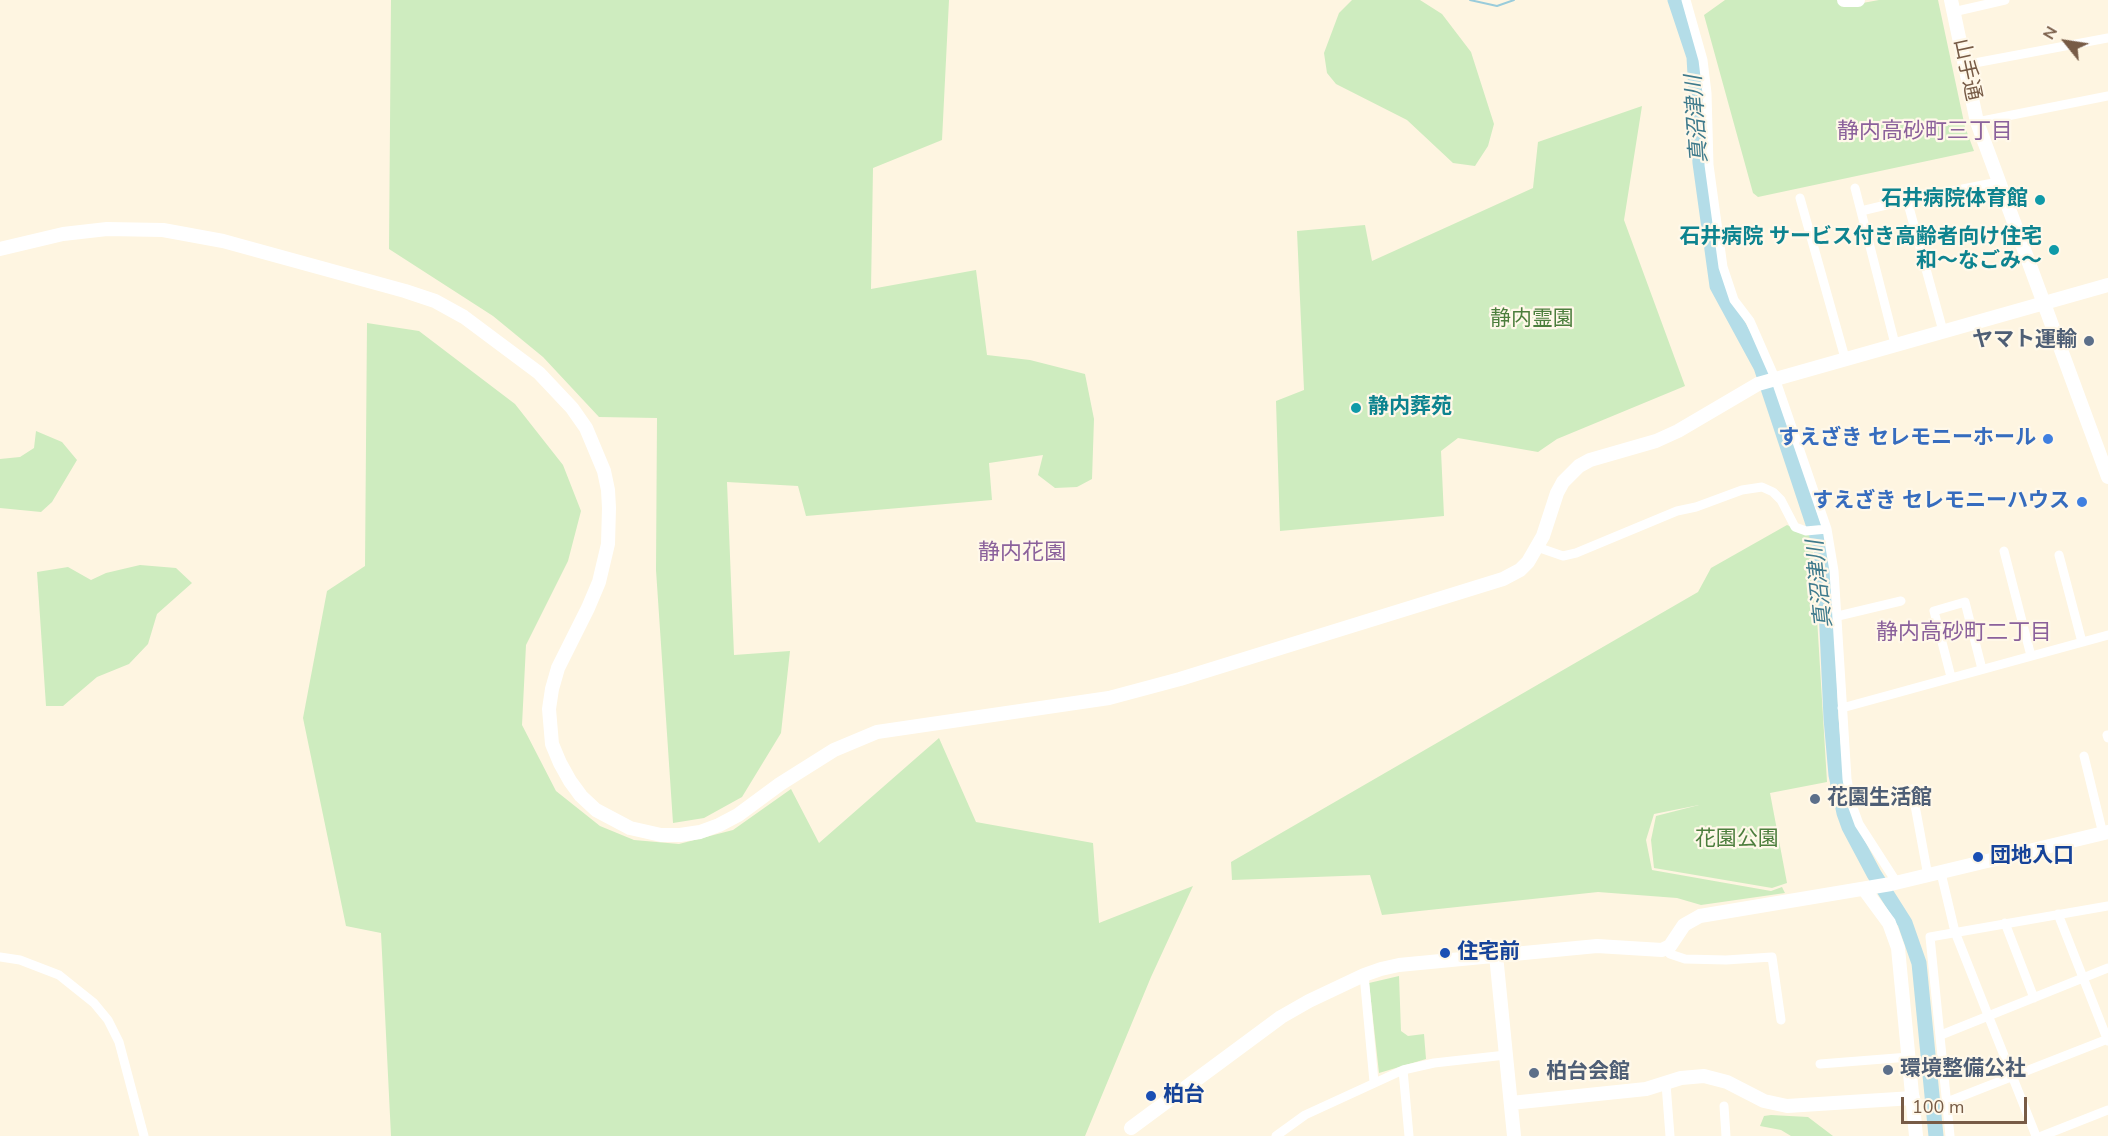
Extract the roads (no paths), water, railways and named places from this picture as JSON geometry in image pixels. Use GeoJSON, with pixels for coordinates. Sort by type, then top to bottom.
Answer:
{"type":"FeatureCollection","features":[{"type":"Feature","properties":{"kind":"street"},"geometry":{"type":"LineString","coordinates":[[1686,0],[1703,60],[1707,93],[1709,165],[1723,267],[1734,300],[1750,321],[1768,380],[1825,530],[1834,570],[1847,779],[1851,802],[1859,824],[1894,884]]}},
{"type":"Feature","properties":{"kind":"street"},"geometry":{"type":"LineString","coordinates":[[1844,0],[1858,0]]}},
{"type":"Feature","properties":{"kind":"street"},"geometry":{"type":"LineString","coordinates":[[1952,6],[2005,0]]}},
{"type":"Feature","properties":{"kind":"street","name":"山手通"},"geometry":{"type":"LineString","coordinates":[[1952,6],[1977,122],[2108,477]]}},
{"type":"Feature","properties":{"kind":"street"},"geometry":{"type":"LineString","coordinates":[[1964,65],[2108,38]]}},
{"type":"Feature","properties":{"kind":"street"},"geometry":{"type":"LineString","coordinates":[[1977,122],[2108,96]]}},
{"type":"Feature","properties":{"kind":"street"},"geometry":{"type":"LineString","coordinates":[[1861,211],[1998,182]]}},
{"type":"Feature","properties":{"kind":"street"},"geometry":{"type":"LineString","coordinates":[[1855,188],[1895,344]]}},
{"type":"Feature","properties":{"kind":"street"},"geometry":{"type":"LineString","coordinates":[[1800,198],[1845,358]]}},
{"type":"Feature","properties":{"kind":"street"},"geometry":{"type":"LineString","coordinates":[[1907,200],[1943,331]]}},
{"type":"Feature","properties":{"kind":"street"},"geometry":{"type":"LineString","coordinates":[[0,249],[63,234],[107,229],[155,230],[223,241],[435,301],[464,317],[539,374],[572,408],[586,428],[604,471],[609,508],[608,544],[599,582],[558,668],[552,689],[549,709],[552,744],[570,781],[581,796],[596,810],[630,828],[661,836],[680,836],[719,825],[834,750],[877,732],[1109,698],[1180,679],[1503,579],[1520,570],[1537,547],[1543,536],[1557,493],[1570,474],[1590,460],[1671,435],[1768,380],[2108,286]]}},
{"type":"Feature","properties":{"kind":"street"},"geometry":{"type":"LineString","coordinates":[[1537,547],[1563,556],[1576,553],[1677,511],[1696,507],[1743,490],[1762,487],[1773,492],[1780,500],[1795,527],[1806,531],[1825,530]]}},
{"type":"Feature","properties":{"kind":"street"},"geometry":{"type":"LineString","coordinates":[[2004,551],[2031,656]]}},
{"type":"Feature","properties":{"kind":"street"},"geometry":{"type":"LineString","coordinates":[[2060,555],[2082,642]]}},
{"type":"Feature","properties":{"kind":"street"},"geometry":{"type":"LineString","coordinates":[[1838,616],[1901,601]]}},
{"type":"Feature","properties":{"kind":"street"},"geometry":{"type":"LineString","coordinates":[[1952,677],[1934,611],[1965,602],[1982,669]]}},
{"type":"Feature","properties":{"kind":"street"},"geometry":{"type":"LineString","coordinates":[[1842,708],[2108,635]]}},
{"type":"Feature","properties":{"kind":"street"},"geometry":{"type":"LineString","coordinates":[[1131,1132],[1281,1017],[1364,975],[1399,965],[1597,946],[1662,950],[1670,946],[1684,925],[1700,915],[1894,884],[2105,833],[2084,756]]}},
{"type":"Feature","properties":{"kind":"street"},"geometry":{"type":"LineString","coordinates":[[1912,789],[1934,874],[2036,1136]]}},
{"type":"Feature","properties":{"kind":"street"},"geometry":{"type":"LineString","coordinates":[[1869,888],[1890,923],[1898,948],[1916,1136]]}},
{"type":"Feature","properties":{"kind":"street"},"geometry":{"type":"LineString","coordinates":[[1950,1136],[1930,937],[2108,906]]}},
{"type":"Feature","properties":{"kind":"street"},"geometry":{"type":"LineString","coordinates":[[1947,1102],[2108,1040],[2058,914]]}},
{"type":"Feature","properties":{"kind":"street"},"geometry":{"type":"LineString","coordinates":[[2005,923],[2034,998]]}},
{"type":"Feature","properties":{"kind":"street"},"geometry":{"type":"LineString","coordinates":[[1670,946],[1670,954],[1685,959],[1726,960],[1772,957],[1782,1020]]}},
{"type":"Feature","properties":{"kind":"street"},"geometry":{"type":"LineString","coordinates":[[1496,955],[1514,1136]]}},
{"type":"Feature","properties":{"kind":"street"},"geometry":{"type":"LineString","coordinates":[[0,957],[20,960],[59,975],[94,1002],[108,1020],[119,1042],[144,1136]]}},
{"type":"Feature","properties":{"kind":"street"},"geometry":{"type":"LineString","coordinates":[[1941,1035],[2108,968]]}},
{"type":"Feature","properties":{"kind":"street"},"geometry":{"type":"LineString","coordinates":[[1364,975],[1374,1082]]}},
{"type":"Feature","properties":{"kind":"street"},"geometry":{"type":"LineString","coordinates":[[1276,1136],[1305,1115],[1403,1070],[1434,1063],[1506,1055]]}},
{"type":"Feature","properties":{"kind":"street"},"geometry":{"type":"LineString","coordinates":[[1820,1064],[1909,1057]]}},
{"type":"Feature","properties":{"kind":"street"},"geometry":{"type":"LineString","coordinates":[[1403,1070],[1409,1136]]}},
{"type":"Feature","properties":{"kind":"street"},"geometry":{"type":"LineString","coordinates":[[1511,1103],[1646,1089],[1681,1078],[1704,1076],[1727,1082],[1764,1101],[1787,1106],[1913,1098]]}},
{"type":"Feature","properties":{"kind":"street"},"geometry":{"type":"LineString","coordinates":[[1666,1084],[1670,1136]]}},
{"type":"Feature","properties":{"kind":"street"},"geometry":{"type":"LineString","coordinates":[[1724,1106],[1726,1136]]}},
{"type":"Feature","properties":{"kind":"street"},"geometry":{"type":"LineString","coordinates":[[2042,1136],[2108,1110]]}},
{"type":"Feature","properties":{"kind":"waterway"},"geometry":{"type":"LineString","coordinates":[[1470,0],[1497,6],[1514,0]]}},
{"type":"Feature","properties":{"kind":"waterway","name":"真沼津川"},"geometry":{"type":"LineString","coordinates":[[1675,0],[1694,57],[1700,163],[1717,286],[1761,367],[1821,548],[1836,775],[1849,827],[1874,874],[1905,923],[1919,963],[1936,1136]]}},
{"type":"Feature","properties":{"kind":"place","name":"石井病院体育館"},"geometry":{"type":"Point","coordinates":[2040,200]}},
{"type":"Feature","properties":{"kind":"place","name":"石井病院 サービス付き高齢者向け住宅 和～なごみ～"},"geometry":{"type":"Point","coordinates":[2054,250]}},
{"type":"Feature","properties":{"kind":"place","name":"ヤマト運輸"},"geometry":{"type":"Point","coordinates":[2089,341]}},
{"type":"Feature","properties":{"kind":"place","name":"静内葬苑"},"geometry":{"type":"Point","coordinates":[1356,408]}},
{"type":"Feature","properties":{"kind":"place","name":"すえざき セレモニーホール"},"geometry":{"type":"Point","coordinates":[2048,439]}},
{"type":"Feature","properties":{"kind":"place","name":"すえざき セレモニーハウス"},"geometry":{"type":"Point","coordinates":[2082,502]}},
{"type":"Feature","properties":{"kind":"place","name":"花園生活館"},"geometry":{"type":"Point","coordinates":[1815,799]}},
{"type":"Feature","properties":{"kind":"place","name":"団地入口"},"geometry":{"type":"Point","coordinates":[1978,857]}},
{"type":"Feature","properties":{"kind":"place","name":"住宅前"},"geometry":{"type":"Point","coordinates":[1445,953]}},
{"type":"Feature","properties":{"kind":"place","name":"環境整備公社"},"geometry":{"type":"Point","coordinates":[1888,1070]}},
{"type":"Feature","properties":{"kind":"place","name":"柏台会館"},"geometry":{"type":"Point","coordinates":[1534,1073]}},
{"type":"Feature","properties":{"kind":"place","name":"柏台"},"geometry":{"type":"Point","coordinates":[1151,1096]}},
{"type":"Feature","properties":{"kind":"district","name":"静内高砂町三丁目"},"geometry":{"type":"Point","coordinates":[1925,133]}},
{"type":"Feature","properties":{"kind":"district","name":"静内花園"},"geometry":{"type":"Point","coordinates":[1022,554]}},
{"type":"Feature","properties":{"kind":"district","name":"静内高砂町二丁目"},"geometry":{"type":"Point","coordinates":[1964,634]}},
{"type":"Feature","properties":{"kind":"park label","name":"静内霊園"},"geometry":{"type":"Point","coordinates":[1532,320]}},
{"type":"Feature","properties":{"kind":"park label","name":"花園公園"},"geometry":{"type":"Point","coordinates":[1737,840]}}]}
